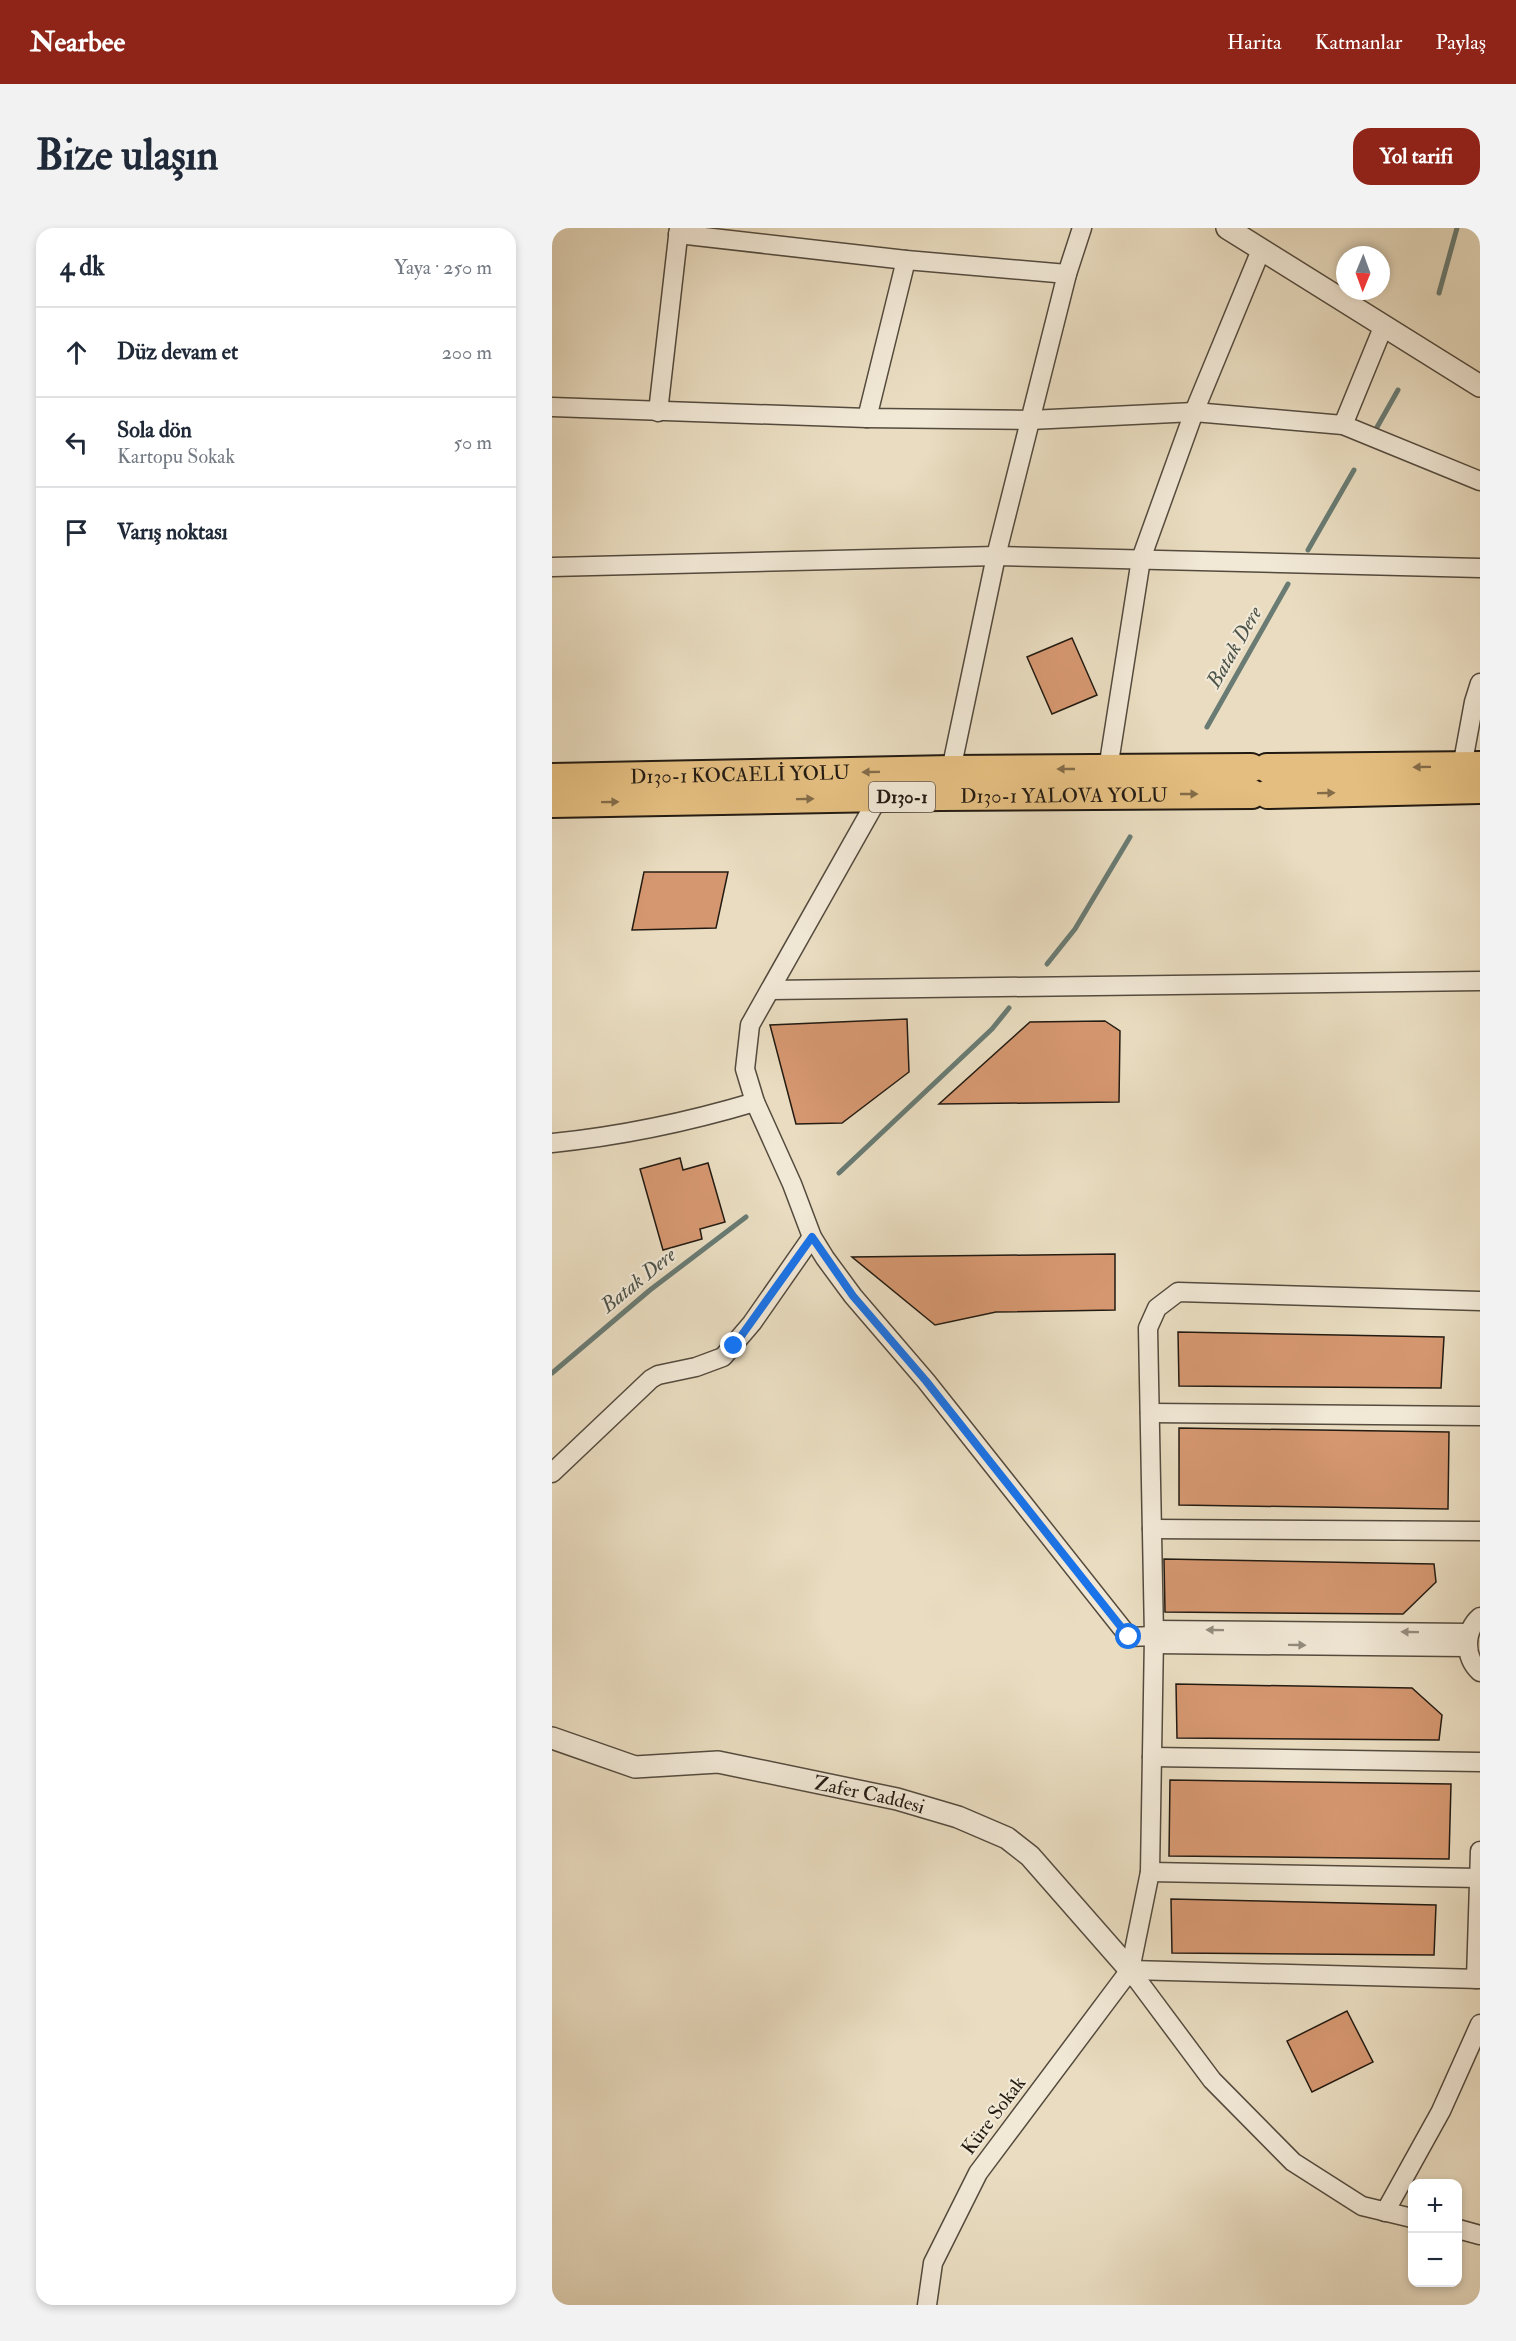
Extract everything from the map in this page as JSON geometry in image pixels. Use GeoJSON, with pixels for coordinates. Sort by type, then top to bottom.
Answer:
{"type":"FeatureCollection","features":[{"type":"Feature","properties":{"kind":"highway","name":"D130-1 KOCAELİ YOLU"},"geometry":{"type":"LineString","coordinates":[[552,778],[1108,769],[1259,781],[1471,767]]}},
{"type":"Feature","properties":{"kind":"highway","name":"D130-1 YALOVA YOLU"},"geometry":{"type":"LineString","coordinates":[[552,803],[951,796],[1259,781],[1480,789]]}},
{"type":"Feature","properties":{"kind":"street"},"geometry":{"type":"LineString","coordinates":[[951,770],[996,556],[1067,274],[1082,228]]}},
{"type":"Feature","properties":{"kind":"street"},"geometry":{"type":"LineString","coordinates":[[1227,228],[1480,386]]}},
{"type":"Feature","properties":{"kind":"street"},"geometry":{"type":"LineString","coordinates":[[658,412],[678,231],[906,260],[1067,274]]}},
{"type":"Feature","properties":{"kind":"street"},"geometry":{"type":"LineString","coordinates":[[1108,769],[1141,559],[1194,412],[1261,250]]}},
{"type":"Feature","properties":{"kind":"street"},"geometry":{"type":"LineString","coordinates":[[867,418],[906,260]]}},
{"type":"Feature","properties":{"kind":"street"},"geometry":{"type":"LineString","coordinates":[[1343,425],[1384,325]]}},
{"type":"Feature","properties":{"kind":"street"},"geometry":{"type":"LineString","coordinates":[[552,407],[867,418],[1030,420],[1194,412],[1343,425],[1480,481]]}},
{"type":"Feature","properties":{"kind":"street"},"geometry":{"type":"LineString","coordinates":[[552,567],[996,556],[1480,568]]}},
{"type":"Feature","properties":{"kind":"street"},"geometry":{"type":"LineString","coordinates":[[1471,767],[1474,702],[1480,683]]}},
{"type":"Feature","properties":{"kind":"street"},"geometry":{"type":"LineString","coordinates":[[878,798],[750,1025],[745,1069],[755,1101],[792,1184],[812,1237],[853,1296],[926,1381],[1129,1637],[1468,1640]]}},
{"type":"Feature","properties":{"kind":"street"},"geometry":{"type":"LineString","coordinates":[[770,990],[1480,981]]}},
{"type":"Feature","properties":{"kind":"street"},"geometry":{"type":"LineString","coordinates":[[552,1143],[633,1133],[711,1115],[755,1101]]}},
{"type":"Feature","properties":{"kind":"street"},"geometry":{"type":"LineString","coordinates":[[552,1473],[651,1379],[723,1357],[752,1323],[812,1237]]}},
{"type":"Feature","properties":{"kind":"street"},"geometry":{"type":"LineString","coordinates":[[1408,2217],[1362,2206],[1293,2162],[1212,2080],[1130,1970],[1150,1872],[1154,1637],[1148,1328],[1157,1308],[1178,1292],[1480,1301]]}},
{"type":"Feature","properties":{"kind":"street"},"geometry":{"type":"LineString","coordinates":[[1150,1413],[1480,1416]]}},
{"type":"Feature","properties":{"kind":"street"},"geometry":{"type":"LineString","coordinates":[[1152,1529],[1480,1531]]}},
{"type":"Feature","properties":{"kind":"street"},"geometry":{"type":"LineString","coordinates":[[1480,1617],[1475,1621],[1468,1640],[1470,1659],[1480,1672]]}},
{"type":"Feature","properties":{"kind":"street","name":"Zafer Caddesi"},"geometry":{"type":"LineString","coordinates":[[552,1738],[635,1767],[718,1762],[897,1799],[958,1817],[1007,1838],[1030,1856],[1130,1970]]}},
{"type":"Feature","properties":{"kind":"street"},"geometry":{"type":"LineString","coordinates":[[1152,1757],[1480,1762]]}},
{"type":"Feature","properties":{"kind":"street"},"geometry":{"type":"LineString","coordinates":[[1130,1970],[1478,1979],[1480,1851]]}},
{"type":"Feature","properties":{"kind":"street"},"geometry":{"type":"LineString","coordinates":[[1150,1872],[1479,1878]]}},
{"type":"Feature","properties":{"kind":"street","name":"Küre Sokak"},"geometry":{"type":"LineString","coordinates":[[927,2305],[933,2263],[978,2173],[1130,1970]]}},
{"type":"Feature","properties":{"kind":"street"},"geometry":{"type":"LineString","coordinates":[[1385,2212],[1441,2111],[1480,2024]]}},
{"type":"Feature","properties":{"kind":"street"},"geometry":{"type":"LineString","coordinates":[[1462,2230],[1480,2235]]}},
{"type":"Feature","properties":{"kind":"building"},"geometry":{"type":"Polygon","coordinates":[[[1072,638],[1097,695],[1052,714],[1027,657],[1072,638]]]}},
{"type":"Feature","properties":{"kind":"building"},"geometry":{"type":"Polygon","coordinates":[[[644,872],[728,872],[716,928],[632,930],[644,872]]]}},
{"type":"Feature","properties":{"kind":"building"},"geometry":{"type":"Polygon","coordinates":[[[907,1019],[909,1072],[842,1123],[796,1124],[770,1025],[907,1019]]]}},
{"type":"Feature","properties":{"kind":"building"},"geometry":{"type":"Polygon","coordinates":[[[1105,1021],[1120,1031],[1119,1102],[939,1104],[1030,1022],[1105,1021]]]}},
{"type":"Feature","properties":{"kind":"building"},"geometry":{"type":"Polygon","coordinates":[[[680,1158],[683,1170],[708,1163],[725,1222],[700,1229],[702,1239],[663,1250],[640,1169],[680,1158]]]}},
{"type":"Feature","properties":{"kind":"building"},"geometry":{"type":"Polygon","coordinates":[[[1115,1254],[1115,1310],[996,1312],[935,1325],[852,1257],[1115,1254]]]}},
{"type":"Feature","properties":{"kind":"building"},"geometry":{"type":"Polygon","coordinates":[[[1178,1332],[1444,1337],[1441,1388],[1179,1386],[1178,1332]]]}},
{"type":"Feature","properties":{"kind":"building"},"geometry":{"type":"Polygon","coordinates":[[[1179,1428],[1449,1432],[1448,1509],[1179,1505],[1179,1428]]]}},
{"type":"Feature","properties":{"kind":"building"},"geometry":{"type":"Polygon","coordinates":[[[1164,1559],[1434,1564],[1436,1582],[1403,1614],[1165,1612],[1164,1559]]]}},
{"type":"Feature","properties":{"kind":"building"},"geometry":{"type":"Polygon","coordinates":[[[1176,1684],[1412,1688],[1442,1715],[1439,1740],[1177,1738],[1176,1684]]]}},
{"type":"Feature","properties":{"kind":"building"},"geometry":{"type":"Polygon","coordinates":[[[1170,1780],[1451,1784],[1449,1859],[1169,1856],[1170,1780]]]}},
{"type":"Feature","properties":{"kind":"building"},"geometry":{"type":"Polygon","coordinates":[[[1171,1899],[1436,1905],[1434,1955],[1172,1953],[1171,1899]]]}},
{"type":"Feature","properties":{"kind":"building"},"geometry":{"type":"Polygon","coordinates":[[[1347,2011],[1373,2062],[1312,2092],[1287,2041],[1347,2011]]]}},
{"type":"Feature","properties":{"kind":"waterway","name":"Batak Dere"},"geometry":{"type":"LineString","coordinates":[[1439,293],[1457,228]]}},
{"type":"Feature","properties":{"kind":"waterway","name":"Batak Dere"},"geometry":{"type":"LineString","coordinates":[[1376,429],[1398,390]]}},
{"type":"Feature","properties":{"kind":"waterway","name":"Batak Dere"},"geometry":{"type":"LineString","coordinates":[[1308,550],[1354,470]]}},
{"type":"Feature","properties":{"kind":"waterway","name":"Batak Dere"},"geometry":{"type":"LineString","coordinates":[[1207,727],[1288,584]]}},
{"type":"Feature","properties":{"kind":"waterway","name":"Batak Dere"},"geometry":{"type":"LineString","coordinates":[[1047,964],[1075,929],[1130,837]]}},
{"type":"Feature","properties":{"kind":"waterway","name":"Batak Dere"},"geometry":{"type":"LineString","coordinates":[[839,1173],[992,1029],[1009,1008]]}},
{"type":"Feature","properties":{"kind":"waterway","name":"Batak Dere"},"geometry":{"type":"LineString","coordinates":[[552,1373],[650,1290],[746,1217]]}},
{"type":"Feature","properties":{"kind":"route"},"geometry":{"type":"LineString","coordinates":[[734,1346],[812,1237],[853,1296],[926,1381],[1129,1637]]}}]}
